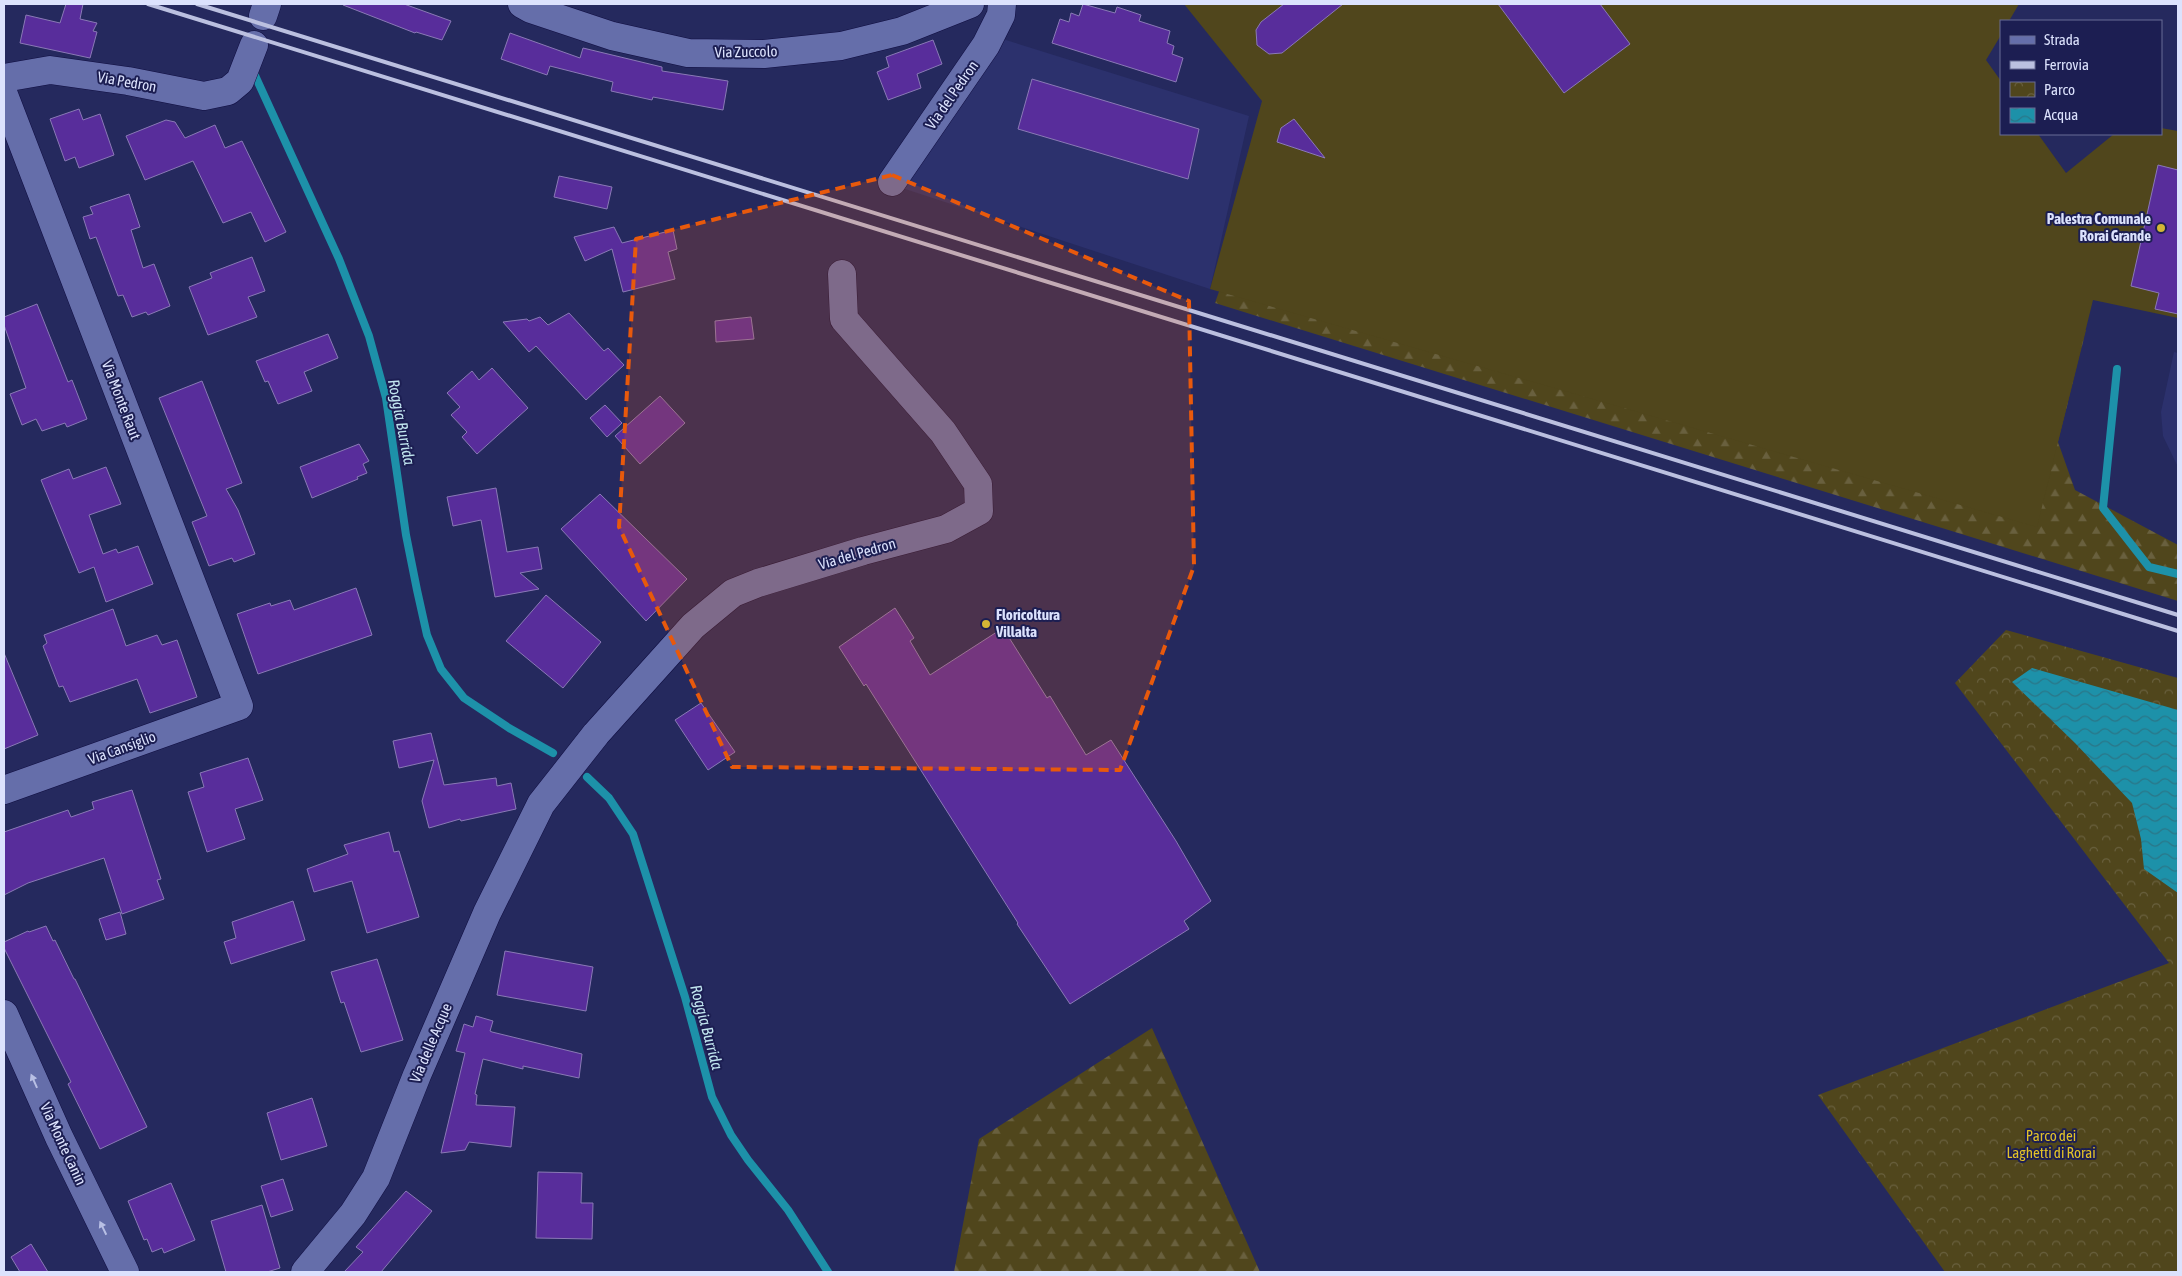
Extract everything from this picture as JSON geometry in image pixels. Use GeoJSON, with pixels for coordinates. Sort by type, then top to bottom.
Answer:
{"type":"FeatureCollection","features":[{"type":"Feature","properties":{"kind":"street","name":"Via Zuccolo"},"geometry":{"type":"LineString","coordinates":[[522,4],[531,9],[612,36],[688,53],[764,54],[841,46],[902,31],[970,4]]}},
{"type":"Feature","properties":{"kind":"street","name":"Via del Pedron"},"geometry":{"type":"LineString","coordinates":[[892,182],[986,45],[1001,15],[1002,4]]}},
{"type":"Feature","properties":{"kind":"street","name":"Via Pedron"},"geometry":{"type":"LineString","coordinates":[[4,78],[50,70],[128,81],[204,96],[228,91],[244,76],[254,45]]}},
{"type":"Feature","properties":{"kind":"street","name":"Via Monte Raut"},"geometry":{"type":"LineString","coordinates":[[4,95],[239,706]]}},
{"type":"Feature","properties":{"kind":"street","name":"Via del Pedron"},"geometry":{"type":"LineString","coordinates":[[541,804],[596,734],[693,626],[733,593],[758,583],[853,554],[946,530],[979,511],[978,484],[942,432],[844,319],[842,274]]}},
{"type":"Feature","properties":{"kind":"street","name":"Via Cansiglio"},"geometry":{"type":"LineString","coordinates":[[4,790],[239,706]]}},
{"type":"Feature","properties":{"kind":"street","name":"Via delle Acque"},"geometry":{"type":"LineString","coordinates":[[305,1272],[353,1214],[376,1178],[417,1075],[487,913],[541,804]]}},
{"type":"Feature","properties":{"kind":"street","name":"Via Monte Canin"},"geometry":{"type":"LineString","coordinates":[[4,1014],[59,1137],[124,1272]]}},
{"type":"Feature","properties":{"kind":"highlighted area"},"geometry":{"type":"Polygon","coordinates":[[[892,175],[1189,301],[1194,566],[1120,770],[732,767],[619,527],[636,239],[892,175]]]}},
{"type":"Feature","properties":{"kind":"shaded area"},"geometry":{"type":"Polygon","coordinates":[[[996,37],[1249,116],[1210,289],[899,187],[996,37]]]}},
{"type":"Feature","properties":{"kind":"shaded area"},"geometry":{"type":"Polygon","coordinates":[[[2174,352],[2178,353],[2178,467],[2163,436],[2161,412],[2174,352]]]}},
{"type":"Feature","properties":{"kind":"green space"},"geometry":{"type":"Polygon","coordinates":[[[1184,4],[2019,4],[2010,20],[2000,20],[2000,37],[1986,60],[2000,80],[2000,135],[2039,135],[2066,173],[2113,135],[2162,135],[2162,128],[2178,131],[2178,318],[2093,300],[2037,527],[1210,289],[1262,101],[1184,4]]]}},
{"type":"Feature","properties":{"kind":"green space"},"geometry":{"type":"Polygon","coordinates":[[[1223,280],[2086,330],[2058,442],[2075,490],[2178,545],[2178,601],[1215,303],[1223,280]]]}},
{"type":"Feature","properties":{"kind":"green space","name":"Parco dei Laghetti di Rorai"},"geometry":{"type":"Polygon","coordinates":[[[2006,630],[2178,678],[2178,1272],[1945,1272],[1818,1095],[2169,963],[1955,683],[2006,630]]]}},
{"type":"Feature","properties":{"kind":"green space"},"geometry":{"type":"Polygon","coordinates":[[[1152,1028],[1260,1272],[954,1272],[979,1139],[1152,1028]]]}},
{"type":"Feature","properties":{"kind":"water"},"geometry":{"type":"Polygon","coordinates":[[[2032,668],[2178,710],[2178,893],[2144,869],[2141,839],[2132,803],[2075,743],[2012,682],[2032,668]]]}},
{"type":"Feature","properties":{"kind":"building"},"geometry":{"type":"Polygon","coordinates":[[[66,4],[83,4],[80,19],[97,23],[93,31],[97,32],[90,58],[20,43],[26,15],[60,23],[66,4]]]}},
{"type":"Feature","properties":{"kind":"building"},"geometry":{"type":"Polygon","coordinates":[[[343,4],[404,4],[451,21],[442,40],[415,33],[343,4]]]}},
{"type":"Feature","properties":{"kind":"building"},"geometry":{"type":"Polygon","coordinates":[[[1083,4],[1115,13],[1117,7],[1141,15],[1139,21],[1170,31],[1167,43],[1174,46],[1172,54],[1183,58],[1176,82],[1052,43],[1060,19],[1069,22],[1071,13],[1079,16],[1083,4]]]}},
{"type":"Feature","properties":{"kind":"building"},"geometry":{"type":"Polygon","coordinates":[[[1284,4],[1343,4],[1282,53],[1269,54],[1257,45],[1256,30],[1261,22],[1284,4]]]}},
{"type":"Feature","properties":{"kind":"building"},"geometry":{"type":"Polygon","coordinates":[[[1498,4],[1600,4],[1630,44],[1564,93],[1498,4]]]}},
{"type":"Feature","properties":{"kind":"building"},"geometry":{"type":"Polygon","coordinates":[[[510,33],[580,58],[583,48],[662,67],[662,71],[728,81],[723,110],[653,97],[652,100],[611,91],[613,82],[550,66],[547,75],[501,59],[510,33]]]}},
{"type":"Feature","properties":{"kind":"building"},"geometry":{"type":"Polygon","coordinates":[[[933,40],[942,64],[917,74],[921,88],[888,100],[877,72],[889,67],[886,57],[933,40]]]}},
{"type":"Feature","properties":{"kind":"building"},"geometry":{"type":"Polygon","coordinates":[[[1032,79],[1199,129],[1188,179],[1018,129],[1032,79]]]}},
{"type":"Feature","properties":{"kind":"building"},"geometry":{"type":"Polygon","coordinates":[[[79,109],[83,120],[100,114],[114,155],[79,168],[75,157],[65,161],[50,119],[79,109]]]}},
{"type":"Feature","properties":{"kind":"building"},"geometry":{"type":"Polygon","coordinates":[[[1294,119],[1325,158],[1277,142],[1281,128],[1294,119]]]}},
{"type":"Feature","properties":{"kind":"building"},"geometry":{"type":"Polygon","coordinates":[[[166,120],[175,122],[185,138],[215,125],[225,148],[242,141],[286,232],[265,242],[251,212],[223,223],[193,161],[145,180],[126,136],[166,120]]]}},
{"type":"Feature","properties":{"kind":"building","name":"Palestra Comunale Rorai Grande"},"geometry":{"type":"Polygon","coordinates":[[[2158,165],[2178,170],[2178,314],[2155,309],[2159,293],[2131,286],[2158,165]]]}},
{"type":"Feature","properties":{"kind":"building"},"geometry":{"type":"Polygon","coordinates":[[[559,176],[612,187],[607,209],[554,197],[559,176]]]}},
{"type":"Feature","properties":{"kind":"building"},"geometry":{"type":"Polygon","coordinates":[[[129,194],[140,227],[131,230],[143,268],[154,264],[170,306],[148,315],[146,312],[132,317],[123,295],[118,296],[96,237],[90,239],[83,217],[93,214],[90,207],[129,194]]]}},
{"type":"Feature","properties":{"kind":"building"},"geometry":{"type":"Polygon","coordinates":[[[614,227],[622,243],[673,230],[677,249],[668,252],[675,279],[623,292],[612,249],[585,261],[574,237],[614,227]]]}},
{"type":"Feature","properties":{"kind":"building"},"geometry":{"type":"Polygon","coordinates":[[[252,257],[265,291],[248,297],[257,317],[208,335],[189,287],[212,278],[210,273],[252,257]]]}},
{"type":"Feature","properties":{"kind":"building"},"geometry":{"type":"Polygon","coordinates":[[[37,304],[68,382],[72,380],[87,419],[67,427],[65,423],[42,431],[36,419],[22,425],[10,394],[26,388],[4,325],[4,317],[37,304]]]}},
{"type":"Feature","properties":{"kind":"building"},"geometry":{"type":"Polygon","coordinates":[[[569,313],[604,351],[608,348],[624,365],[586,400],[536,346],[529,352],[503,322],[527,319],[529,321],[540,317],[548,325],[569,313]]]}},
{"type":"Feature","properties":{"kind":"building"},"geometry":{"type":"Polygon","coordinates":[[[751,317],[754,339],[716,342],[715,321],[751,317]]]}},
{"type":"Feature","properties":{"kind":"building"},"geometry":{"type":"Polygon","coordinates":[[[328,334],[338,358],[304,372],[312,391],[278,404],[268,381],[265,382],[256,361],[328,334]]]}},
{"type":"Feature","properties":{"kind":"building"},"geometry":{"type":"Polygon","coordinates":[[[492,368],[528,408],[477,454],[462,437],[467,432],[451,415],[460,407],[447,393],[472,371],[479,380],[492,368]]]}},
{"type":"Feature","properties":{"kind":"building"},"geometry":{"type":"Polygon","coordinates":[[[202,381],[242,483],[226,489],[238,510],[255,554],[234,562],[232,558],[209,566],[192,522],[207,516],[159,398],[202,381]]]}},
{"type":"Feature","properties":{"kind":"building"},"geometry":{"type":"Polygon","coordinates":[[[660,396],[685,423],[640,464],[615,436],[660,396]]]}},
{"type":"Feature","properties":{"kind":"building"},"geometry":{"type":"Polygon","coordinates":[[[605,405],[622,423],[607,437],[590,418],[605,405]]]}},
{"type":"Feature","properties":{"kind":"building"},"geometry":{"type":"Polygon","coordinates":[[[359,444],[369,461],[363,464],[367,473],[357,477],[358,479],[312,498],[300,467],[359,444]]]}},
{"type":"Feature","properties":{"kind":"building"},"geometry":{"type":"Polygon","coordinates":[[[106,467],[121,504],[89,515],[103,554],[116,549],[118,553],[138,546],[153,584],[106,602],[94,567],[79,573],[41,480],[69,469],[73,479],[106,467]]]}},
{"type":"Feature","properties":{"kind":"building"},"geometry":{"type":"Polygon","coordinates":[[[496,488],[507,552],[538,547],[542,569],[520,573],[539,589],[495,597],[481,520],[453,526],[447,497],[496,488]]]}},
{"type":"Feature","properties":{"kind":"building"},"geometry":{"type":"Polygon","coordinates":[[[600,494],[687,579],[646,621],[561,529],[600,494]]]}},
{"type":"Feature","properties":{"kind":"building"},"geometry":{"type":"Polygon","coordinates":[[[356,588],[372,635],[258,674],[237,614],[270,603],[271,606],[290,600],[294,610],[356,588]]]}},
{"type":"Feature","properties":{"kind":"building"},"geometry":{"type":"Polygon","coordinates":[[[546,595],[601,642],[563,688],[506,641],[546,595]]]}},
{"type":"Feature","properties":{"kind":"building"},"geometry":{"type":"Polygon","coordinates":[[[895,608],[914,638],[910,641],[930,675],[1003,628],[1047,698],[1050,696],[1086,755],[1111,740],[1176,841],[1211,901],[1184,921],[1189,929],[1070,1004],[1017,924],[866,684],[864,686],[839,647],[895,608]]]}},
{"type":"Feature","properties":{"kind":"building"},"geometry":{"type":"Polygon","coordinates":[[[113,609],[126,646],[157,635],[162,645],[177,640],[197,697],[150,713],[137,679],[70,702],[63,686],[59,687],[43,646],[47,643],[44,635],[113,609]]]}},
{"type":"Feature","properties":{"kind":"building"},"geometry":{"type":"Polygon","coordinates":[[[4,653],[38,735],[4,749],[4,653]]]}},
{"type":"Feature","properties":{"kind":"building"},"geometry":{"type":"Polygon","coordinates":[[[701,703],[735,752],[708,770],[675,720],[701,703]]]}},
{"type":"Feature","properties":{"kind":"building"},"geometry":{"type":"Polygon","coordinates":[[[431,733],[444,785],[496,778],[497,786],[511,783],[516,809],[461,821],[460,819],[429,828],[422,801],[434,760],[399,768],[393,741],[431,733]]]}},
{"type":"Feature","properties":{"kind":"building"},"geometry":{"type":"Polygon","coordinates":[[[248,758],[263,800],[235,809],[245,839],[207,852],[188,792],[204,787],[200,773],[248,758]]]}},
{"type":"Feature","properties":{"kind":"building"},"geometry":{"type":"Polygon","coordinates":[[[132,790],[161,879],[157,880],[164,899],[122,914],[104,858],[28,883],[4,895],[4,832],[68,810],[71,817],[94,809],[92,802],[132,790]]]}},
{"type":"Feature","properties":{"kind":"building"},"geometry":{"type":"Polygon","coordinates":[[[389,832],[394,852],[399,851],[419,917],[367,933],[352,881],[314,892],[307,869],[348,854],[344,845],[389,832]]]}},
{"type":"Feature","properties":{"kind":"building"},"geometry":{"type":"Polygon","coordinates":[[[293,901],[305,940],[231,964],[224,942],[236,938],[232,922],[293,901]]]}},
{"type":"Feature","properties":{"kind":"building"},"geometry":{"type":"Polygon","coordinates":[[[120,912],[126,934],[106,940],[99,919],[120,912]]]}},
{"type":"Feature","properties":{"kind":"building"},"geometry":{"type":"Polygon","coordinates":[[[46,926],[75,979],[147,1127],[100,1149],[68,1084],[71,1082],[4,948],[4,942],[28,931],[46,926]]]}},
{"type":"Feature","properties":{"kind":"building"},"geometry":{"type":"Polygon","coordinates":[[[505,951],[593,967],[586,1011],[497,995],[505,951]]]}},
{"type":"Feature","properties":{"kind":"building"},"geometry":{"type":"Polygon","coordinates":[[[377,959],[403,1040],[361,1052],[344,1002],[341,1003],[331,972],[377,959]]]}},
{"type":"Feature","properties":{"kind":"building"},"geometry":{"type":"Polygon","coordinates":[[[476,1016],[493,1021],[490,1031],[492,1032],[582,1054],[579,1078],[523,1066],[523,1069],[483,1059],[475,1094],[477,1095],[476,1105],[515,1107],[511,1147],[469,1142],[465,1150],[441,1153],[465,1053],[456,1051],[464,1024],[473,1027],[476,1016]]]}},
{"type":"Feature","properties":{"kind":"building"},"geometry":{"type":"Polygon","coordinates":[[[312,1098],[327,1146],[281,1160],[267,1113],[312,1098]]]}},
{"type":"Feature","properties":{"kind":"building"},"geometry":{"type":"Polygon","coordinates":[[[538,1172],[582,1173],[581,1203],[593,1203],[592,1239],[536,1238],[538,1172]]]}},
{"type":"Feature","properties":{"kind":"building"},"geometry":{"type":"Polygon","coordinates":[[[283,1179],[293,1210],[271,1217],[261,1186],[283,1179]]]}},
{"type":"Feature","properties":{"kind":"building"},"geometry":{"type":"Polygon","coordinates":[[[171,1183],[195,1240],[164,1253],[162,1248],[152,1252],[147,1239],[144,1240],[128,1201],[171,1183]]]}},
{"type":"Feature","properties":{"kind":"building"},"geometry":{"type":"Polygon","coordinates":[[[406,1191],[432,1211],[381,1272],[344,1272],[363,1252],[356,1247],[406,1191]]]}},
{"type":"Feature","properties":{"kind":"building"},"geometry":{"type":"Polygon","coordinates":[[[262,1205],[280,1268],[267,1272],[226,1272],[211,1221],[262,1205]]]}},
{"type":"Feature","properties":{"kind":"building"},"geometry":{"type":"Polygon","coordinates":[[[31,1244],[48,1272],[20,1272],[11,1257],[31,1244]]]}},
{"type":"Feature","properties":{"kind":"waterway","name":"Roggia Burrida"},"geometry":{"type":"LineString","coordinates":[[252,69],[339,259],[369,336],[386,398],[406,535],[417,590],[427,635],[441,669],[464,698],[509,728],[553,753]]}},
{"type":"Feature","properties":{"kind":"waterway"},"geometry":{"type":"LineString","coordinates":[[2117,369],[2103,508],[2149,567],[2178,574]]}},
{"type":"Feature","properties":{"kind":"waterway","name":"Roggia Burrida"},"geometry":{"type":"LineString","coordinates":[[587,777],[609,798],[633,834],[685,997],[712,1097],[731,1135],[748,1160],[788,1210],[828,1272]]}},
{"type":"Feature","properties":{"kind":"railway"},"geometry":{"type":"LineString","coordinates":[[148,4],[2178,631]]}},
{"type":"Feature","properties":{"kind":"railway"},"geometry":{"type":"LineString","coordinates":[[197,4],[2178,615]]}},
{"type":"Feature","properties":{"kind":"place","name":"Palestra Comunale Rorai Grande"},"geometry":{"type":"Point","coordinates":[2161,228]}},
{"type":"Feature","properties":{"kind":"place","name":"Floricoltura Villalta"},"geometry":{"type":"Point","coordinates":[986,624]}}]}
